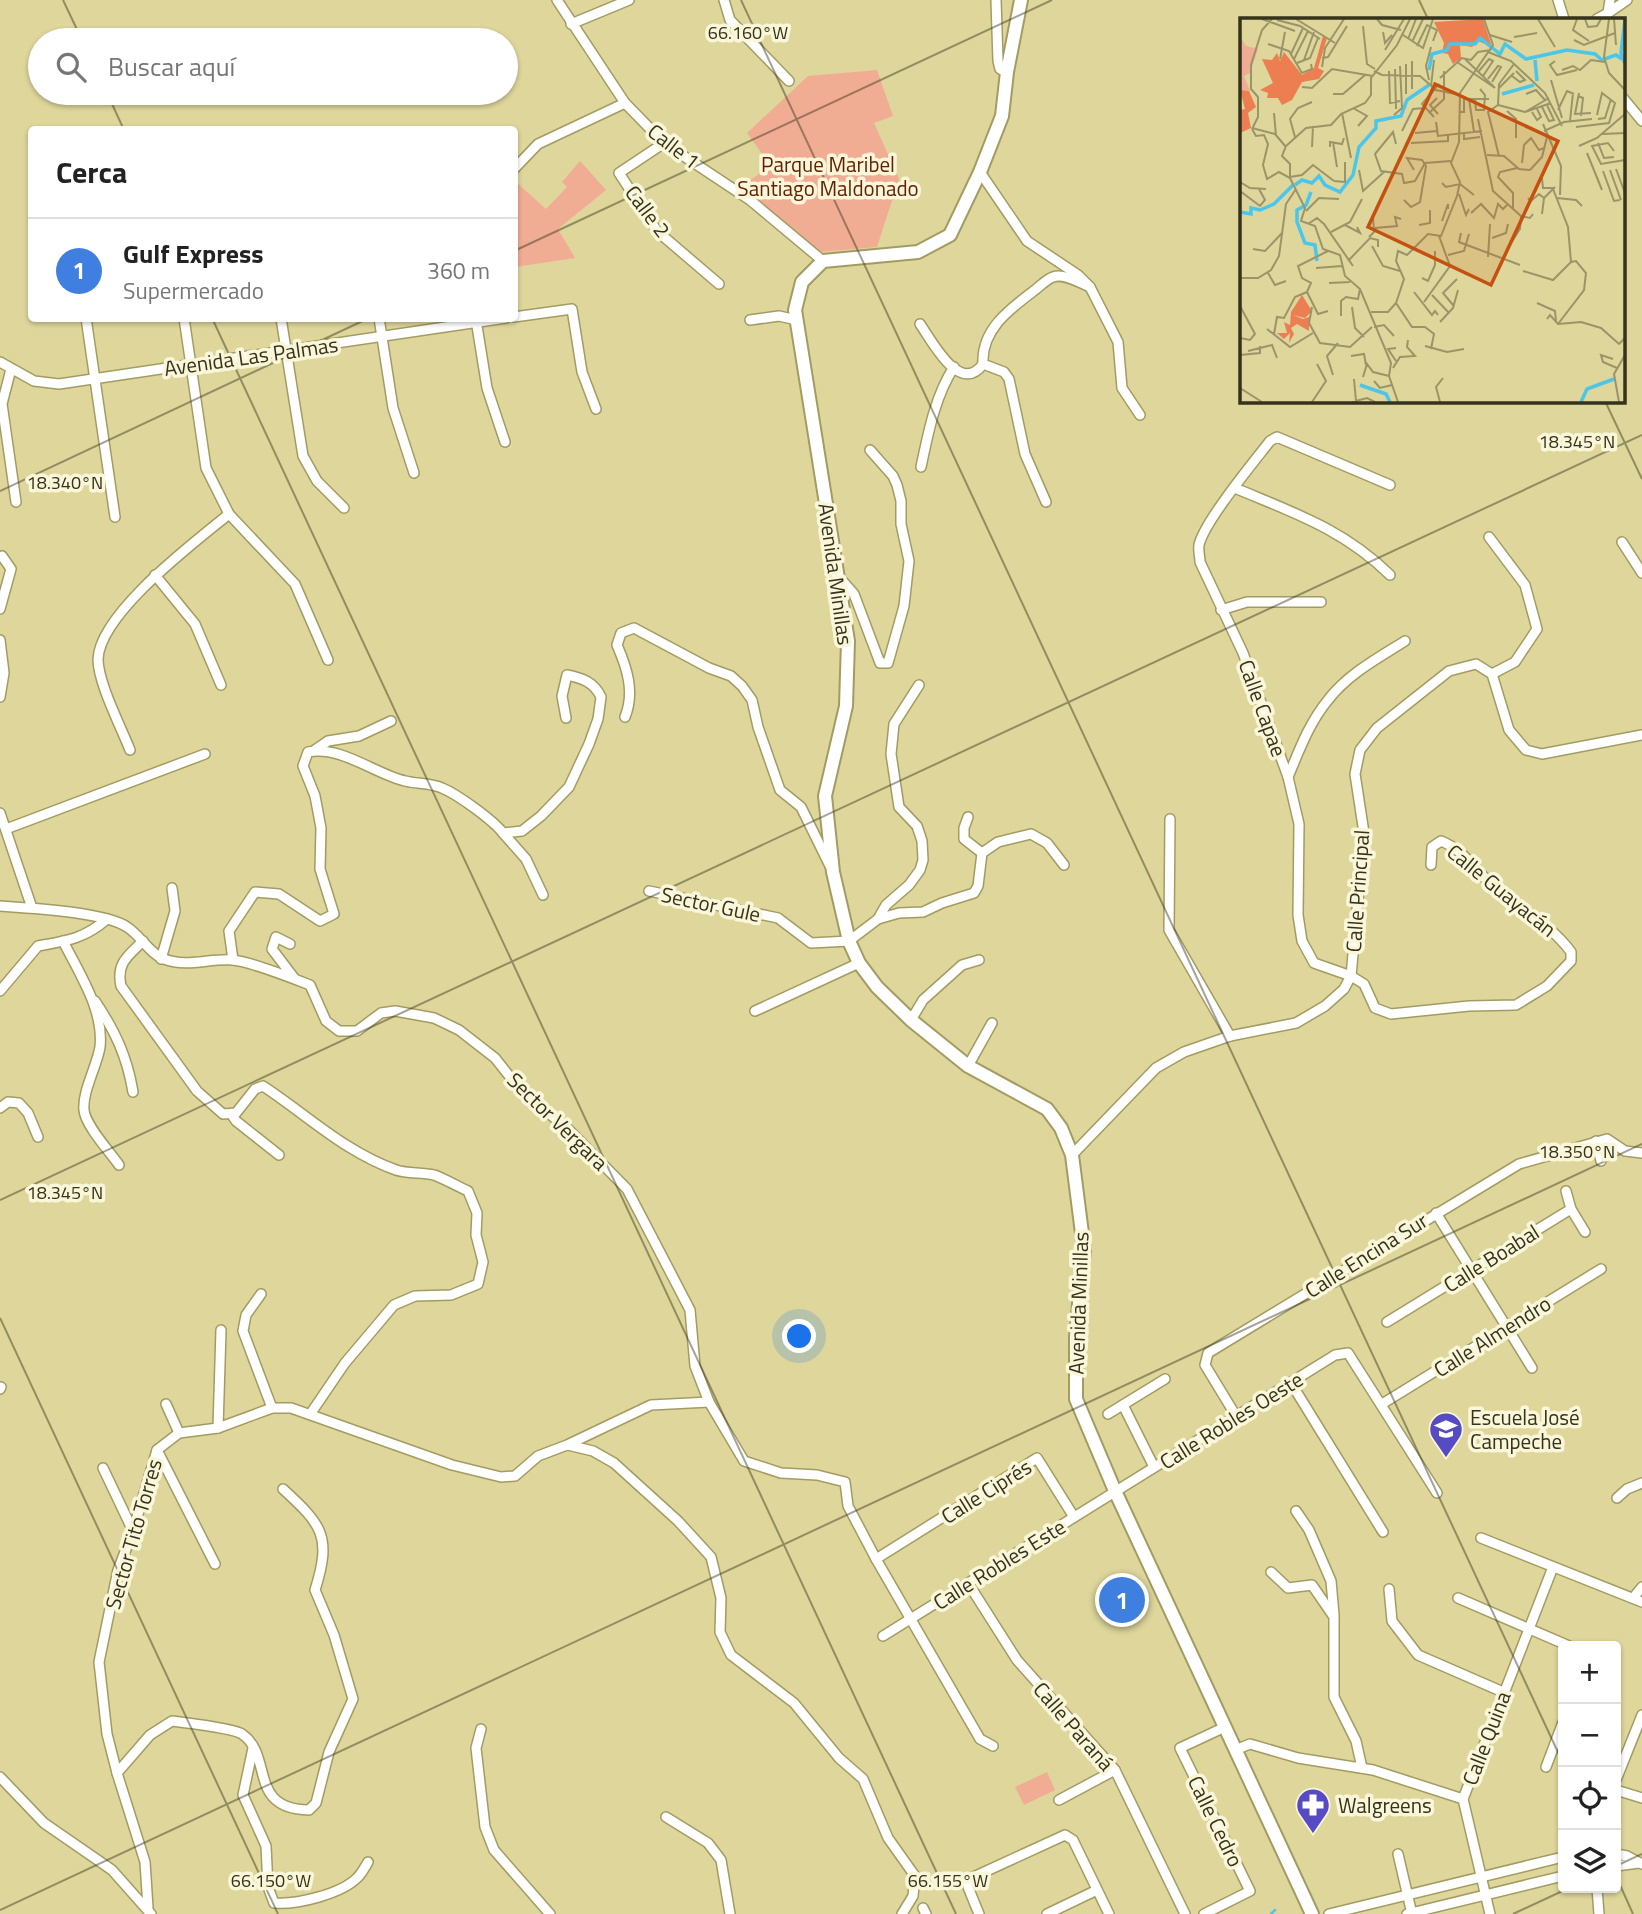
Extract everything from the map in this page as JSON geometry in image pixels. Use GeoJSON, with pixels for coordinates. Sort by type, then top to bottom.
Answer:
{"type":"FeatureCollection","features":[{"type":"Feature","properties":{"kind":"street","name":"Calle 1"},"geometry":{"type":"LineString","coordinates":[[556,0],[625,103],[664,143],[750,200],[823,261]]}},
{"type":"Feature","properties":{"kind":"street"},"geometry":{"type":"LineString","coordinates":[[571,24],[629,0]]}},
{"type":"Feature","properties":{"kind":"street"},"geometry":{"type":"LineString","coordinates":[[724,0],[730,20],[789,81]]}},
{"type":"Feature","properties":{"kind":"street"},"geometry":{"type":"LineString","coordinates":[[996,0],[998,61],[1000,69],[1007,72]]}},
{"type":"Feature","properties":{"kind":"street"},"geometry":{"type":"LineString","coordinates":[[823,261],[918,252],[950,234],[980,172],[1002,116],[1007,72],[1021,0]]}},
{"type":"Feature","properties":{"kind":"street"},"geometry":{"type":"LineString","coordinates":[[1558,0],[1564,18]]}},
{"type":"Feature","properties":{"kind":"street"},"geometry":{"type":"LineString","coordinates":[[1608,13],[1611,0]]}},
{"type":"Feature","properties":{"kind":"street"},"geometry":{"type":"LineString","coordinates":[[1599,18],[1627,0]]}},
{"type":"Feature","properties":{"kind":"street"},"geometry":{"type":"LineString","coordinates":[[1624,98],[1642,121]]}},
{"type":"Feature","properties":{"kind":"street"},"geometry":{"type":"LineString","coordinates":[[518,165],[538,144],[625,103]]}},
{"type":"Feature","properties":{"kind":"street","name":"Calle 2"},"geometry":{"type":"LineString","coordinates":[[664,143],[619,173],[657,231],[719,284]]}},
{"type":"Feature","properties":{"kind":"street"},"geometry":{"type":"LineString","coordinates":[[980,172],[1027,241],[1078,275],[1090,288],[1118,342],[1122,388],[1140,415]]}},
{"type":"Feature","properties":{"kind":"street","name":"Avenida Minillas"},"geometry":{"type":"LineString","coordinates":[[823,261],[802,282],[795,310],[848,640],[846,706],[825,796],[833,872],[849,941],[859,963],[885,997],[911,1020],[968,1066],[1047,1109],[1061,1128],[1072,1155],[1084,1249],[1076,1337],[1076,1399],[1115,1491],[1312,1914]]}},
{"type":"Feature","properties":{"kind":"street"},"geometry":{"type":"LineString","coordinates":[[920,324],[938,351],[954,367],[967,375],[978,372],[983,364],[991,333],[1003,314],[1054,276],[1064,276],[1090,288]]}},
{"type":"Feature","properties":{"kind":"street"},"geometry":{"type":"LineString","coordinates":[[518,316],[572,309],[582,372],[596,409]]}},
{"type":"Feature","properties":{"kind":"street"},"geometry":{"type":"LineString","coordinates":[[750,320],[779,316],[797,320]]}},
{"type":"Feature","properties":{"kind":"street"},"geometry":{"type":"LineString","coordinates":[[87,322],[116,517]]}},
{"type":"Feature","properties":{"kind":"street"},"geometry":{"type":"LineString","coordinates":[[185,322],[206,468],[229,514],[295,584],[328,660]]}},
{"type":"Feature","properties":{"kind":"street"},"geometry":{"type":"LineString","coordinates":[[282,322],[303,456],[317,481],[344,508]]}},
{"type":"Feature","properties":{"kind":"street"},"geometry":{"type":"LineString","coordinates":[[380,322],[393,408],[414,473]]}},
{"type":"Feature","properties":{"kind":"street","name":"Avenida Las Palmas"},"geometry":{"type":"LineString","coordinates":[[0,362],[34,381],[59,384],[470,322]]}},
{"type":"Feature","properties":{"kind":"street"},"geometry":{"type":"LineString","coordinates":[[476,322],[487,388],[505,442]]}},
{"type":"Feature","properties":{"kind":"street"},"geometry":{"type":"LineString","coordinates":[[983,364],[1004,372],[1009,379],[1025,454],[1046,502]]}},
{"type":"Feature","properties":{"kind":"street"},"geometry":{"type":"LineString","coordinates":[[922,467],[932,419],[954,367]]}},
{"type":"Feature","properties":{"kind":"street"},"geometry":{"type":"LineString","coordinates":[[11,369],[2,404],[16,502]]}},
{"type":"Feature","properties":{"kind":"street","name":"Calle Capae"},"geometry":{"type":"LineString","coordinates":[[1351,976],[1314,963],[1302,946],[1298,915],[1299,824],[1288,777],[1243,653],[1200,562],[1198,548],[1204,533],[1235,488],[1270,441],[1277,437],[1390,485]]}},
{"type":"Feature","properties":{"kind":"street"},"geometry":{"type":"LineString","coordinates":[[838,576],[854,594],[880,663],[888,663],[904,607],[909,561],[897,485],[893,476],[870,450]]}},
{"type":"Feature","properties":{"kind":"street"},"geometry":{"type":"LineString","coordinates":[[1235,488],[1328,527],[1372,557],[1390,575]]}},
{"type":"Feature","properties":{"kind":"street"},"geometry":{"type":"LineString","coordinates":[[130,750],[101,677],[98,658],[104,640],[128,604],[155,575],[229,514]]}},
{"type":"Feature","properties":{"kind":"street"},"geometry":{"type":"LineString","coordinates":[[1489,537],[1525,585],[1536,629],[1515,663],[1492,674],[1509,730],[1526,750],[1542,754],[1642,735]]}},
{"type":"Feature","properties":{"kind":"street"},"geometry":{"type":"LineString","coordinates":[[1622,542],[1642,573]]}},
{"type":"Feature","properties":{"kind":"street"},"geometry":{"type":"LineString","coordinates":[[0,609],[11,569],[2,556]]}},
{"type":"Feature","properties":{"kind":"street"},"geometry":{"type":"LineString","coordinates":[[155,575],[195,624],[221,685]]}},
{"type":"Feature","properties":{"kind":"street"},"geometry":{"type":"LineString","coordinates":[[1222,610],[1247,602],[1321,602]]}},
{"type":"Feature","properties":{"kind":"street"},"geometry":{"type":"LineString","coordinates":[[625,716],[630,705],[630,691],[626,667],[617,645],[621,633],[634,628],[709,668],[731,676],[743,686],[752,700],[758,727],[780,790],[801,807],[833,872]]}},
{"type":"Feature","properties":{"kind":"street"},"geometry":{"type":"LineString","coordinates":[[0,640],[4,673],[0,697]]}},
{"type":"Feature","properties":{"kind":"street"},"geometry":{"type":"LineString","coordinates":[[1288,777],[1308,730],[1328,699],[1364,666],[1405,641]]}},
{"type":"Feature","properties":{"kind":"street","name":"Calle Principal"},"geometry":{"type":"LineString","coordinates":[[1072,1155],[1156,1068],[1185,1052],[1230,1036],[1297,1023],[1325,1006],[1344,989],[1351,976],[1364,833],[1355,774],[1360,750],[1377,728],[1449,671],[1476,664],[1492,674]]}},
{"type":"Feature","properties":{"kind":"street"},"geometry":{"type":"LineString","coordinates":[[503,833],[522,831],[569,787],[598,719],[601,697],[593,684],[567,675],[562,696],[566,718]]}},
{"type":"Feature","properties":{"kind":"street"},"geometry":{"type":"LineString","coordinates":[[878,919],[886,905],[909,885],[920,870],[923,860],[922,841],[917,825],[899,807],[891,754],[894,724],[919,685]]}},
{"type":"Feature","properties":{"kind":"street"},"geometry":{"type":"LineString","coordinates":[[233,960],[229,931],[255,892],[279,894],[320,921],[334,914],[320,869],[321,828],[315,796],[303,766],[308,752],[328,741],[359,736],[391,721]]}},
{"type":"Feature","properties":{"kind":"street"},"geometry":{"type":"LineString","coordinates":[[315,750],[358,760],[402,780],[442,788],[496,824],[526,859],[543,895]]}},
{"type":"Feature","properties":{"kind":"street"},"geometry":{"type":"LineString","coordinates":[[6,829],[205,754]]}},
{"type":"Feature","properties":{"kind":"street"},"geometry":{"type":"LineString","coordinates":[[1,815],[32,908]]}},
{"type":"Feature","properties":{"kind":"street"},"geometry":{"type":"LineString","coordinates":[[968,817],[964,839],[982,853]]}},
{"type":"Feature","properties":{"kind":"street"},"geometry":{"type":"LineString","coordinates":[[1170,820],[1169,930],[1230,1036]]}},
{"type":"Feature","properties":{"kind":"street"},"geometry":{"type":"LineString","coordinates":[[849,941],[878,919],[899,913],[923,912],[974,893],[978,887],[982,853],[998,842],[1031,834],[1047,844],[1064,865]]}},
{"type":"Feature","properties":{"kind":"street","name":"Calle Guayacán"},"geometry":{"type":"LineString","coordinates":[[1351,976],[1364,984],[1375,1008],[1391,1014],[1469,1006],[1516,1005],[1547,986],[1570,961],[1571,952],[1559,936],[1492,885],[1453,846],[1441,841],[1432,847],[1431,865]]}},
{"type":"Feature","properties":{"kind":"street"},"geometry":{"type":"LineString","coordinates":[[0,906],[107,919],[127,926],[161,959],[175,911],[172,888]]}},
{"type":"Feature","properties":{"kind":"street","name":"Sector Gule"},"geometry":{"type":"LineString","coordinates":[[649,891],[778,918],[811,943],[849,941]]}},
{"type":"Feature","properties":{"kind":"street"},"geometry":{"type":"LineString","coordinates":[[0,991],[38,946],[76,939],[107,919]]}},
{"type":"Feature","properties":{"kind":"street"},"geometry":{"type":"LineString","coordinates":[[290,944],[276,937],[272,949],[295,979]]}},
{"type":"Feature","properties":{"kind":"street"},"geometry":{"type":"LineString","coordinates":[[63,941],[91,995],[114,1030],[129,1068],[133,1092]]}},
{"type":"Feature","properties":{"kind":"street"},"geometry":{"type":"LineString","coordinates":[[143,941],[122,963],[119,974],[121,986],[197,1091],[223,1114],[232,1115],[279,1155]]}},
{"type":"Feature","properties":{"kind":"street","name":"Sector Vergara"},"geometry":{"type":"LineString","coordinates":[[161,959],[190,964],[233,960],[310,985],[326,1021],[339,1031],[357,1031],[381,1013],[395,1011],[434,1018],[459,1030],[495,1058],[522,1092],[566,1127],[627,1189],[690,1310],[695,1366],[709,1402],[744,1461],[781,1473],[817,1475],[845,1482],[848,1506],[876,1559]]}},
{"type":"Feature","properties":{"kind":"street"},"geometry":{"type":"LineString","coordinates":[[911,1020],[923,1000],[962,965],[979,960]]}},
{"type":"Feature","properties":{"kind":"street"},"geometry":{"type":"LineString","coordinates":[[755,1011],[859,963]]}},
{"type":"Feature","properties":{"kind":"street"},"geometry":{"type":"LineString","coordinates":[[91,995],[100,1032],[100,1048],[83,1109],[88,1122],[119,1165]]}},
{"type":"Feature","properties":{"kind":"street"},"geometry":{"type":"LineString","coordinates":[[968,1066],[992,1023]]}},
{"type":"Feature","properties":{"kind":"street"},"geometry":{"type":"LineString","coordinates":[[232,1115],[255,1090],[263,1086],[345,1145],[398,1170],[434,1175],[468,1191],[477,1213],[476,1235],[483,1262],[478,1283],[451,1296],[415,1296],[394,1305],[345,1363],[311,1413]]}},
{"type":"Feature","properties":{"kind":"street"},"geometry":{"type":"LineString","coordinates":[[0,1108],[8,1102],[19,1103],[28,1113],[38,1137]]}},
{"type":"Feature","properties":{"kind":"street"},"geometry":{"type":"LineString","coordinates":[[1601,1160],[1596,1141],[1607,1139],[1625,1151],[1642,1153]]}},
{"type":"Feature","properties":{"kind":"street","name":"Calle Encina Sur"},"geometry":{"type":"LineString","coordinates":[[1236,1416],[1205,1365],[1208,1353],[1518,1164],[1596,1141]]}},
{"type":"Feature","properties":{"kind":"street"},"geometry":{"type":"LineString","coordinates":[[1566,1191],[1571,1209],[1585,1232]]}},
{"type":"Feature","properties":{"kind":"street","name":"Calle Boabal"},"geometry":{"type":"LineString","coordinates":[[1387,1322],[1571,1209]]}},
{"type":"Feature","properties":{"kind":"street"},"geometry":{"type":"LineString","coordinates":[[1436,1213],[1532,1368]]}},
{"type":"Feature","properties":{"kind":"street","name":"Calle Almendro"},"geometry":{"type":"LineString","coordinates":[[1382,1404],[1601,1269]]}},
{"type":"Feature","properties":{"kind":"street"},"geometry":{"type":"LineString","coordinates":[[261,1294],[246,1314],[243,1331],[272,1408]]}},
{"type":"Feature","properties":{"kind":"street"},"geometry":{"type":"LineString","coordinates":[[218,1428],[221,1330]]}},
{"type":"Feature","properties":{"kind":"street","name":"Calle Robles Oeste"},"geometry":{"type":"LineString","coordinates":[[1115,1491],[1335,1355],[1348,1353],[1382,1404]]}},
{"type":"Feature","properties":{"kind":"street"},"geometry":{"type":"LineString","coordinates":[[1108,1414],[1165,1379]]}},
{"type":"Feature","properties":{"kind":"street"},"geometry":{"type":"LineString","coordinates":[[1291,1383],[1383,1532]]}},
{"type":"Feature","properties":{"kind":"street"},"geometry":{"type":"LineString","coordinates":[[166,1404],[180,1433],[218,1428],[272,1408],[291,1408],[452,1465],[501,1477],[515,1476],[538,1456],[650,1405],[709,1402]]}},
{"type":"Feature","properties":{"kind":"street"},"geometry":{"type":"LineString","coordinates":[[1382,1404],[1437,1493]]}},
{"type":"Feature","properties":{"kind":"street"},"geometry":{"type":"LineString","coordinates":[[1124,1405],[1154,1467]]}},
{"type":"Feature","properties":{"kind":"street","name":"Sector Tito Torres"},"geometry":{"type":"LineString","coordinates":[[150,1911],[145,1862],[107,1734],[99,1662],[118,1570],[158,1450],[180,1433]]}},
{"type":"Feature","properties":{"kind":"street"},"geometry":{"type":"LineString","coordinates":[[567,1445],[593,1451],[614,1463],[678,1521],[711,1557],[721,1598],[720,1632],[731,1655],[794,1703],[839,1758],[863,1779],[888,1838],[915,1876],[913,1896],[902,1914]]}},
{"type":"Feature","properties":{"kind":"street"},"geometry":{"type":"LineString","coordinates":[[158,1450],[215,1563]]}},
{"type":"Feature","properties":{"kind":"street","name":"Calle Ciprés"},"geometry":{"type":"LineString","coordinates":[[876,1559],[1037,1458],[1074,1517]]}},
{"type":"Feature","properties":{"kind":"street"},"geometry":{"type":"LineString","coordinates":[[103,1468],[133,1531]]}},
{"type":"Feature","properties":{"kind":"street"},"geometry":{"type":"LineString","coordinates":[[1617,1498],[1627,1489],[1642,1483]]}},
{"type":"Feature","properties":{"kind":"street"},"geometry":{"type":"LineString","coordinates":[[117,1773],[150,1734],[172,1721],[241,1733],[254,1746],[266,1790],[278,1801],[298,1810],[309,1810],[316,1803],[329,1752],[353,1699],[334,1635],[315,1590],[324,1561],[321,1532],[310,1515],[283,1489]]}},
{"type":"Feature","properties":{"kind":"street","name":"Calle Robles Este"},"geometry":{"type":"LineString","coordinates":[[883,1636],[1115,1491]]}},
{"type":"Feature","properties":{"kind":"street"},"geometry":{"type":"LineString","coordinates":[[1296,1511],[1309,1530],[1331,1581],[1334,1697],[1356,1741],[1362,1768]]}},
{"type":"Feature","properties":{"kind":"street"},"geometry":{"type":"LineString","coordinates":[[1481,1538],[1637,1600],[1642,1587]]}},
{"type":"Feature","properties":{"kind":"street"},"geometry":{"type":"LineString","coordinates":[[876,1559],[980,1739],[993,1746]]}},
{"type":"Feature","properties":{"kind":"street","name":"Calle Quina"},"geometry":{"type":"LineString","coordinates":[[1490,1914],[1463,1798],[1553,1567]]}},
{"type":"Feature","properties":{"kind":"street"},"geometry":{"type":"LineString","coordinates":[[1271,1572],[1288,1588],[1312,1585],[1334,1617]]}},
{"type":"Feature","properties":{"kind":"street","name":"Calle Paraná"},"geometry":{"type":"LineString","coordinates":[[968,1583],[1017,1660],[1115,1770],[1185,1914]]}},
{"type":"Feature","properties":{"kind":"street"},"geometry":{"type":"LineString","coordinates":[[1389,1589],[1392,1621],[1418,1655],[1503,1692]]}},
{"type":"Feature","properties":{"kind":"street"},"geometry":{"type":"LineString","coordinates":[[1458,1598],[1558,1641]]}},
{"type":"Feature","properties":{"kind":"street"},"geometry":{"type":"LineString","coordinates":[[1621,1768],[1642,1715]]}},
{"type":"Feature","properties":{"kind":"street","name":"Calle Cedro"},"geometry":{"type":"LineString","coordinates":[[1203,1914],[1250,1891],[1180,1748],[1225,1727]]}},
{"type":"Feature","properties":{"kind":"street"},"geometry":{"type":"LineString","coordinates":[[481,1729],[476,1748],[485,1827],[494,1850],[551,1914]]}},
{"type":"Feature","properties":{"kind":"street"},"geometry":{"type":"LineString","coordinates":[[1546,1767],[1558,1735]]}},
{"type":"Feature","properties":{"kind":"street"},"geometry":{"type":"LineString","coordinates":[[1235,1750],[1250,1744],[1298,1758],[1362,1768],[1463,1798]]}},
{"type":"Feature","properties":{"kind":"street"},"geometry":{"type":"LineString","coordinates":[[254,1746],[243,1795],[267,1846],[268,1887],[274,1903],[290,1904],[342,1888],[359,1877],[368,1862]]}},
{"type":"Feature","properties":{"kind":"street"},"geometry":{"type":"LineString","coordinates":[[1059,1800],[1115,1770]]}},
{"type":"Feature","properties":{"kind":"street"},"geometry":{"type":"LineString","coordinates":[[0,1777],[44,1823],[112,1870],[150,1911]]}},
{"type":"Feature","properties":{"kind":"street"},"geometry":{"type":"LineString","coordinates":[[1621,1792],[1642,1798]]}},
{"type":"Feature","properties":{"kind":"street"},"geometry":{"type":"LineString","coordinates":[[666,1817],[708,1843],[721,1860],[730,1914]]}},
{"type":"Feature","properties":{"kind":"street"},"geometry":{"type":"LineString","coordinates":[[979,1914],[968,1887],[970,1879],[1065,1835],[1073,1840],[1109,1914]]}},
{"type":"Feature","properties":{"kind":"street"},"geometry":{"type":"LineString","coordinates":[[1398,1854],[1410,1914],[1558,1877]]}},
{"type":"Feature","properties":{"kind":"street"},"geometry":{"type":"LineString","coordinates":[[1621,1855],[1640,1863]]}},
{"type":"Feature","properties":{"kind":"street"},"geometry":{"type":"LineString","coordinates":[[1329,1914],[1558,1858]]}},
{"type":"Feature","properties":{"kind":"street"},"geometry":{"type":"LineString","coordinates":[[1621,1865],[1640,1863]]}},
{"type":"Feature","properties":{"kind":"street"},"geometry":{"type":"LineString","coordinates":[[1047,1914],[1097,1890]]}},
{"type":"Feature","properties":{"kind":"street"},"geometry":{"type":"LineString","coordinates":[[1597,1893],[1599,1914]]}},
{"type":"Feature","properties":{"kind":"green space","name":"Parque Maribel Santiago Maldonado"},"geometry":{"type":"Polygon","coordinates":[[[877,70],[893,116],[874,123],[899,179],[877,247],[819,252],[749,194],[743,184],[758,175],[765,158],[747,133],[808,76],[877,70]]]}},
{"type":"Feature","properties":{"kind":"green space"},"geometry":{"type":"Polygon","coordinates":[[[580,161],[606,190],[558,229],[575,258],[518,267],[518,184],[546,209],[567,187],[562,182],[580,161]]]}},
{"type":"Feature","properties":{"kind":"green space"},"geometry":{"type":"Polygon","coordinates":[[[1047,1772],[1055,1790],[1024,1805],[1015,1787],[1047,1772]]]}},
{"type":"Feature","properties":{"kind":"waterway"},"geometry":{"type":"LineString","coordinates":[[1271,1914],[1275,1910]]}},
{"type":"Feature","properties":{"kind":"place","name":"Escuela José Campeche"},"geometry":{"type":"Point","coordinates":[1446,1459]}},
{"type":"Feature","properties":{"kind":"place","name":"Gulf Express"},"geometry":{"type":"Point","coordinates":[1122,1600]}},
{"type":"Feature","properties":{"kind":"place","name":"Walgreens"},"geometry":{"type":"Point","coordinates":[1313,1835]}}]}
